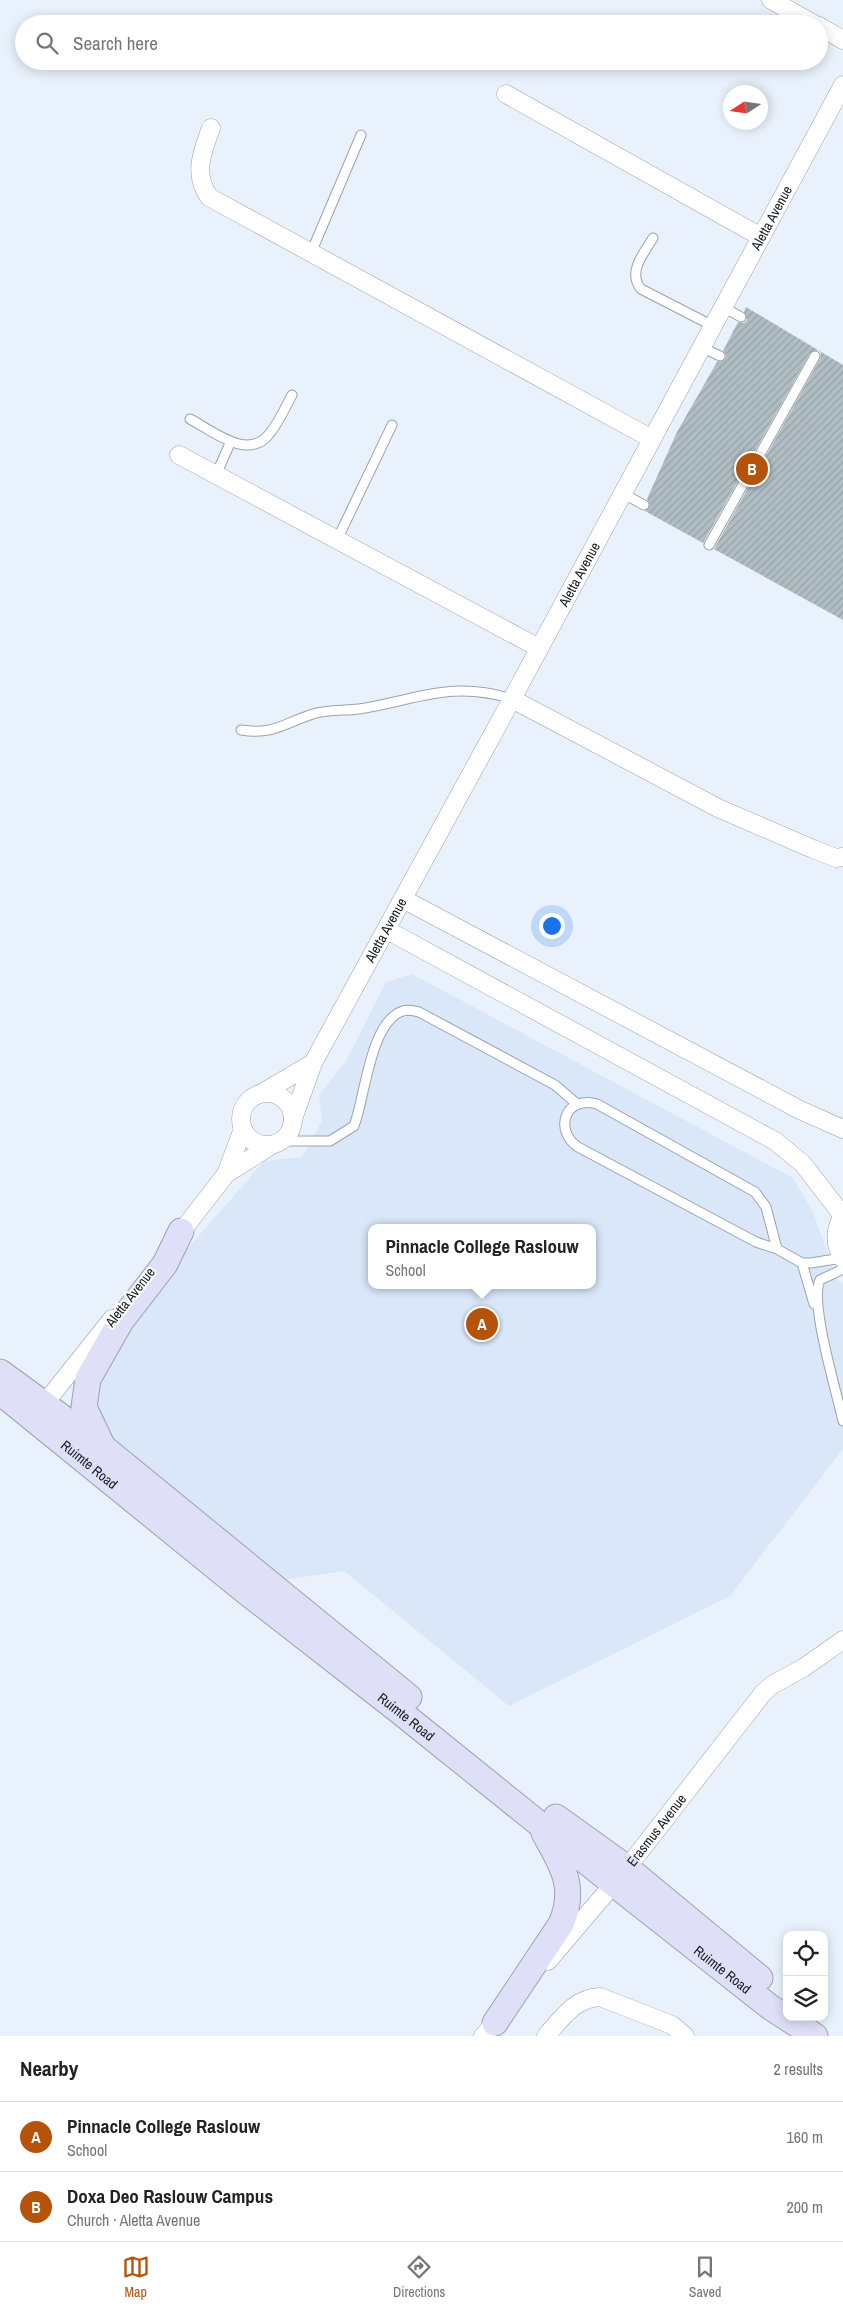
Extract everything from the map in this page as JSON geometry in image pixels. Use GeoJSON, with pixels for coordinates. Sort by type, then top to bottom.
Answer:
{"type":"FeatureCollection","features":[{"type":"Feature","properties":{"kind":"main road"},"geometry":{"type":"LineString","coordinates":[[103,1447],[84,1407],[88,1379],[121,1321],[164,1264],[182,1231]]}},
{"type":"Feature","properties":{"kind":"main road","name":"Ruimte Road"},"geometry":{"type":"LineString","coordinates":[[0,1372],[38,1412],[245,1591],[538,1821],[620,1876],[783,1999]]}},
{"type":"Feature","properties":{"kind":"main road","name":"Ruimte Road"},"geometry":{"type":"LineString","coordinates":[[0,1392],[103,1447],[548,1811],[770,2007],[814,2036]]}},
{"type":"Feature","properties":{"kind":"main road"},"geometry":{"type":"LineString","coordinates":[[489,2030],[561,1924],[566,1912],[569,1895],[566,1877],[538,1821]]}},
{"type":"Feature","properties":{"kind":"main road"},"geometry":{"type":"LineString","coordinates":[[806,2021],[819,2036]]}},
{"type":"Feature","properties":{"kind":"street"},"geometry":{"type":"LineString","coordinates":[[772,0],[798,15]]}},
{"type":"Feature","properties":{"kind":"street"},"geometry":{"type":"LineString","coordinates":[[828,31],[843,40]]}},
{"type":"Feature","properties":{"kind":"street","name":"Aletta Avenue"},"geometry":{"type":"LineString","coordinates":[[293,1119],[313,1063],[387,930],[843,85]]}},
{"type":"Feature","properties":{"kind":"street"},"geometry":{"type":"LineString","coordinates":[[506,94],[761,236]]}},
{"type":"Feature","properties":{"kind":"street"},"geometry":{"type":"LineString","coordinates":[[211,128],[201,156],[200,172],[202,187],[209,197],[652,439]]}},
{"type":"Feature","properties":{"kind":"street"},"geometry":{"type":"LineString","coordinates":[[179,455],[538,648]]}},
{"type":"Feature","properties":{"kind":"street"},"geometry":{"type":"LineString","coordinates":[[512,698],[718,808],[813,849],[836,858],[843,857]]}},
{"type":"Feature","properties":{"kind":"street"},"geometry":{"type":"LineString","coordinates":[[403,899],[800,1110],[843,1129]]}},
{"type":"Feature","properties":{"kind":"street"},"geometry":{"type":"LineString","coordinates":[[387,930],[775,1141],[803,1164],[843,1216],[837,1226],[835,1237],[837,1249],[843,1259]]}},
{"type":"Feature","properties":{"kind":"street","name":"Aletta Avenue"},"geometry":{"type":"LineString","coordinates":[[262,1094],[313,1063]]}},
{"type":"Feature","properties":{"kind":"street"},"geometry":{"type":"LineString","coordinates":[[262,1094],[280,1096],[292,1110],[292,1127],[277,1143],[255,1142],[243,1129],[242,1111],[254,1097],[262,1094]]}},
{"type":"Feature","properties":{"kind":"street","name":"Aletta Avenue"},"geometry":{"type":"LineString","coordinates":[[38,1412],[226,1174],[243,1129]]}},
{"type":"Feature","properties":{"kind":"street","name":"Aletta Avenue"},"geometry":{"type":"LineString","coordinates":[[226,1174],[277,1143]]}},
{"type":"Feature","properties":{"kind":"street","name":"Erasmus Avenue"},"geometry":{"type":"LineString","coordinates":[[489,2030],[620,1876],[763,1693],[772,1685],[803,1668],[843,1640]]}},
{"type":"Feature","properties":{"kind":"street"},"geometry":{"type":"LineString","coordinates":[[548,2035],[578,2002],[600,1997],[672,2025],[685,2036]]}},
{"type":"Feature","properties":{"kind":"lane"},"geometry":{"type":"LineString","coordinates":[[311,253],[361,135]]}},
{"type":"Feature","properties":{"kind":"lane"},"geometry":{"type":"LineString","coordinates":[[653,238],[635,272],[636,283],[641,289],[713,326]]}},
{"type":"Feature","properties":{"kind":"lane"},"geometry":{"type":"LineString","coordinates":[[723,307],[741,317]]}},
{"type":"Feature","properties":{"kind":"lane"},"geometry":{"type":"LineString","coordinates":[[701,347],[720,356]]}},
{"type":"Feature","properties":{"kind":"lane"},"geometry":{"type":"LineString","coordinates":[[709,545],[814,356]]}},
{"type":"Feature","properties":{"kind":"lane"},"geometry":{"type":"LineString","coordinates":[[190,419],[239,445],[252,446],[262,442],[270,433],[292,396]]}},
{"type":"Feature","properties":{"kind":"lane"},"geometry":{"type":"LineString","coordinates":[[337,540],[392,425]]}},
{"type":"Feature","properties":{"kind":"lane"},"geometry":{"type":"LineString","coordinates":[[216,475],[231,441]]}},
{"type":"Feature","properties":{"kind":"lane"},"geometry":{"type":"LineString","coordinates":[[622,494],[644,505]]}},
{"type":"Feature","properties":{"kind":"lane"},"geometry":{"type":"LineString","coordinates":[[240,730],[269,731],[315,713],[358,709],[434,693],[476,690],[512,698]]}},
{"type":"Feature","properties":{"kind":"lane"},"geometry":{"type":"LineString","coordinates":[[277,1143],[330,1141],[354,1126],[366,1070],[383,1031],[391,1019],[407,1010],[419,1012],[555,1085],[577,1104]]}},
{"type":"Feature","properties":{"kind":"lane"},"geometry":{"type":"LineString","coordinates":[[777,1249],[766,1207],[755,1192],[597,1104],[588,1101],[577,1104],[568,1111],[565,1122],[568,1137],[572,1144],[756,1242],[777,1249],[802,1262],[811,1264],[843,1259]]}},
{"type":"Feature","properties":{"kind":"lane"},"geometry":{"type":"LineString","coordinates":[[802,1262],[807,1285],[818,1313]]}},
{"type":"Feature","properties":{"kind":"lane"},"geometry":{"type":"LineString","coordinates":[[843,1269],[820,1280],[816,1290],[818,1313],[843,1421]]}},
{"type":"Feature","properties":{"kind":"shaded area"},"geometry":{"type":"Polygon","coordinates":[[[412,974],[793,1178],[813,1212],[837,1280],[843,1284],[843,1449],[730,1596],[509,1706],[344,1571],[283,1580],[83,1414],[86,1365],[264,1161],[302,1157],[322,1121],[319,1095],[346,1061],[386,982],[412,974]]]}},
{"type":"Feature","properties":{"kind":"building"},"geometry":{"type":"Polygon","coordinates":[[[746,307],[818,350],[810,353],[703,543],[645,511],[650,505],[647,499],[677,432],[717,362],[725,359],[726,355],[723,351],[738,322],[744,323],[747,320],[744,312],[746,307]]]}},
{"type":"Feature","properties":{"kind":"building"},"geometry":{"type":"Polygon","coordinates":[[[818,350],[843,365],[843,620],[714,549],[820,359],[821,353],[818,350]]]}},
{"type":"Feature","properties":{"kind":"place","name":"Doxa Deo Raslouw Campus"},"geometry":{"type":"Point","coordinates":[752,469]}},
{"type":"Feature","properties":{"kind":"place","name":"Pinnacle College Raslouw"},"geometry":{"type":"Point","coordinates":[482,1324]}}]}
